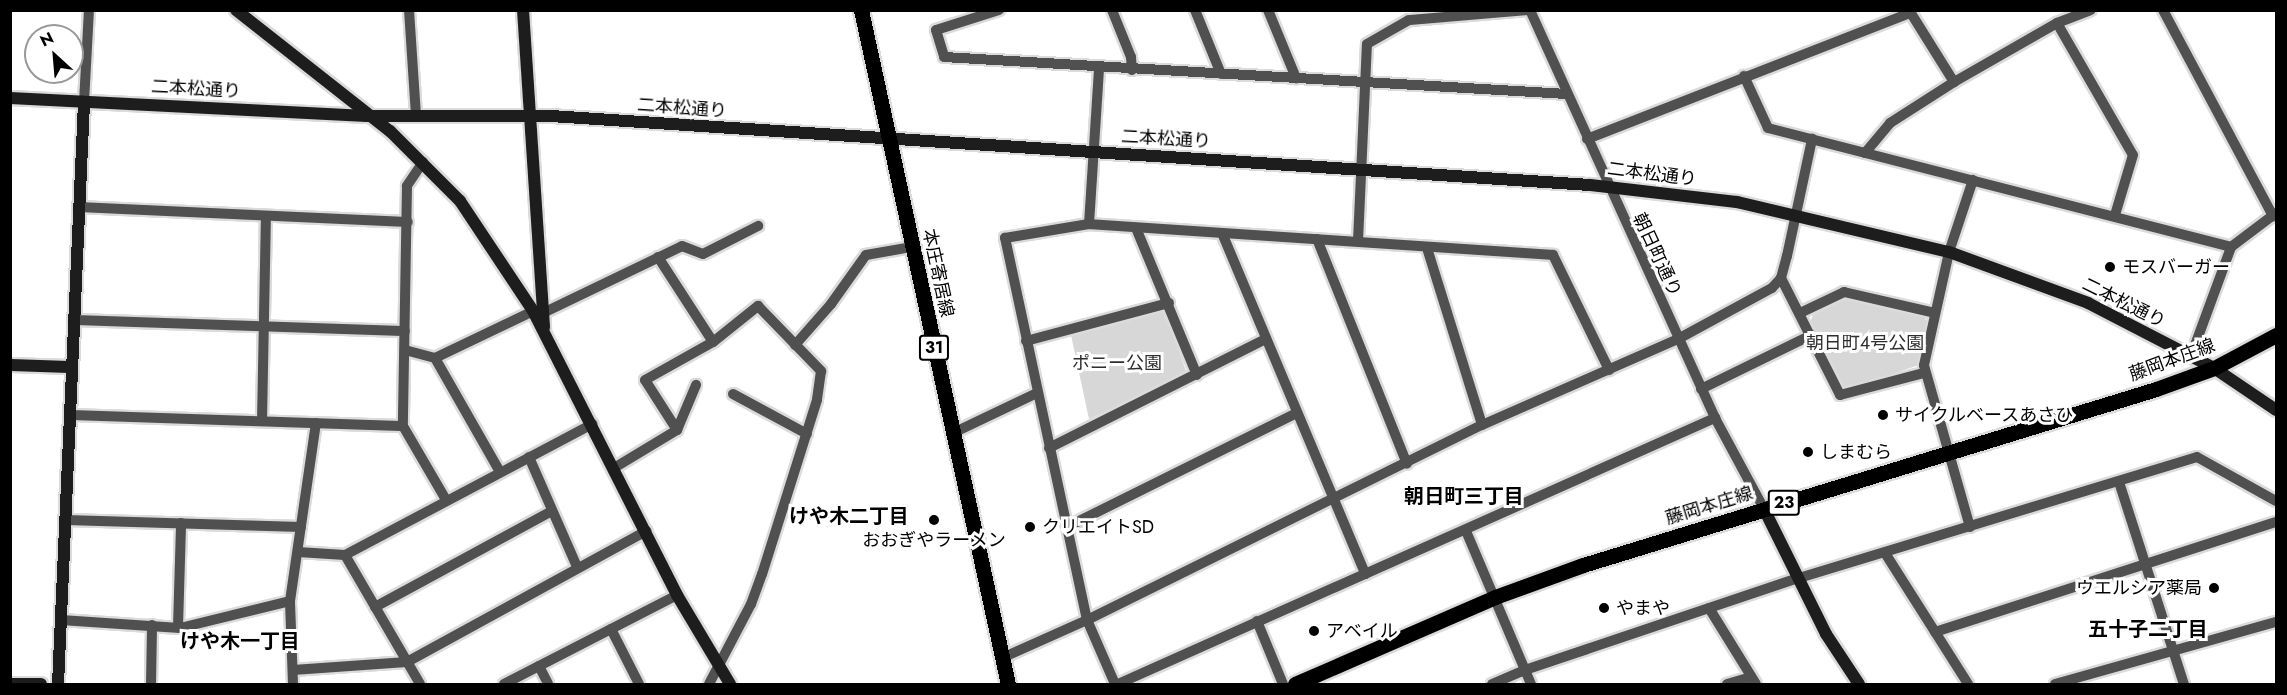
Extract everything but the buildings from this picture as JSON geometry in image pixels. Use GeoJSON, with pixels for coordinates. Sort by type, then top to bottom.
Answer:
{"type":"FeatureCollection","features":[{"type":"Feature","properties":{"kind":"main road","name":"本庄寄居線"},"geometry":{"type":"LineString","coordinates":[[861,10],[1008,684]]}},
{"type":"Feature","properties":{"kind":"main road","name":"藤岡本庄線"},"geometry":{"type":"LineString","coordinates":[[1295,684],[1496,597],[1583,565],[2214,368],[2277,335]]}},
{"type":"Feature","properties":{"kind":"street"},"geometry":{"type":"LineString","coordinates":[[58,684],[70,367],[88,10]]}},
{"type":"Feature","properties":{"kind":"street"},"geometry":{"type":"LineString","coordinates":[[236,10],[423,162],[460,201],[538,312]]}},
{"type":"Feature","properties":{"kind":"street"},"geometry":{"type":"LineString","coordinates":[[409,10],[416,115]]}},
{"type":"Feature","properties":{"kind":"street"},"geometry":{"type":"LineString","coordinates":[[523,10],[538,312],[544,331],[677,595],[730,684]]}},
{"type":"Feature","properties":{"kind":"street"},"geometry":{"type":"LineString","coordinates":[[999,10],[936,30],[944,57],[1132,70],[1567,94]]}},
{"type":"Feature","properties":{"kind":"street"},"geometry":{"type":"LineString","coordinates":[[1112,10],[1131,57],[1132,70]]}},
{"type":"Feature","properties":{"kind":"street"},"geometry":{"type":"LineString","coordinates":[[1195,10],[1221,74]]}},
{"type":"Feature","properties":{"kind":"street"},"geometry":{"type":"LineString","coordinates":[[1268,10],[1296,78]]}},
{"type":"Feature","properties":{"kind":"street"},"geometry":{"type":"LineString","coordinates":[[1358,242],[1367,44],[1408,15],[1529,10]]}},
{"type":"Feature","properties":{"kind":"street","name":"朝日町通り"},"geometry":{"type":"LineString","coordinates":[[1529,10],[1701,389],[1764,509]]}},
{"type":"Feature","properties":{"kind":"street"},"geometry":{"type":"LineString","coordinates":[[1865,153],[1890,123],[1954,82],[2057,22],[2091,10]]}},
{"type":"Feature","properties":{"kind":"street"},"geometry":{"type":"LineString","coordinates":[[2163,10],[2275,214],[2231,247],[2191,356]]}},
{"type":"Feature","properties":{"kind":"street"},"geometry":{"type":"LineString","coordinates":[[1587,140],[1910,12],[1954,82]]}},
{"type":"Feature","properties":{"kind":"street"},"geometry":{"type":"LineString","coordinates":[[2057,22],[2133,155],[2115,215]]}},
{"type":"Feature","properties":{"kind":"street"},"geometry":{"type":"LineString","coordinates":[[1089,224],[1099,68]]}},
{"type":"Feature","properties":{"kind":"street"},"geometry":{"type":"LineString","coordinates":[[1744,76],[1768,128],[2115,215],[2231,247]]}},
{"type":"Feature","properties":{"kind":"street","name":"二本松通り"},"geometry":{"type":"LineString","coordinates":[[10,98],[367,116],[530,115],[1095,153],[1361,168],[1607,186],[1737,202],[1949,252],[2088,303],[2214,368],[2277,410]]}},
{"type":"Feature","properties":{"kind":"street"},"geometry":{"type":"LineString","coordinates":[[1002,658],[1087,620],[1482,425],[1678,339],[1755,298],[1781,278],[1797,215],[1812,139]]}},
{"type":"Feature","properties":{"kind":"street"},"geometry":{"type":"LineString","coordinates":[[423,162],[407,186],[403,426],[446,500]]}},
{"type":"Feature","properties":{"kind":"street"},"geometry":{"type":"LineString","coordinates":[[1970,527],[1950,452],[1924,373],[1949,252],[1973,180]]}},
{"type":"Feature","properties":{"kind":"street"},"geometry":{"type":"LineString","coordinates":[[78,207],[408,222]]}},
{"type":"Feature","properties":{"kind":"street"},"geometry":{"type":"LineString","coordinates":[[262,422],[266,216]]}},
{"type":"Feature","properties":{"kind":"street"},"geometry":{"type":"LineString","coordinates":[[1609,370],[1553,255],[1089,224],[1005,237],[1087,620],[1116,684],[1466,531],[1715,418]]}},
{"type":"Feature","properties":{"kind":"street"},"geometry":{"type":"LineString","coordinates":[[405,350],[435,358],[682,246],[704,254],[758,226]]}},
{"type":"Feature","properties":{"kind":"street"},"geometry":{"type":"LineString","coordinates":[[1137,228],[1197,375]]}},
{"type":"Feature","properties":{"kind":"street"},"geometry":{"type":"LineString","coordinates":[[1222,233],[1332,500],[1365,574]]}},
{"type":"Feature","properties":{"kind":"street"},"geometry":{"type":"LineString","coordinates":[[1317,239],[1407,464]]}},
{"type":"Feature","properties":{"kind":"street"},"geometry":{"type":"LineString","coordinates":[[795,345],[831,304],[866,255],[912,248]]}},
{"type":"Feature","properties":{"kind":"street"},"geometry":{"type":"LineString","coordinates":[[1427,248],[1482,425]]}},
{"type":"Feature","properties":{"kind":"street"},"geometry":{"type":"LineString","coordinates":[[658,257],[713,342]]}},
{"type":"Feature","properties":{"kind":"street"},"geometry":{"type":"LineString","coordinates":[[1781,278],[1840,395],[1924,373]]}},
{"type":"Feature","properties":{"kind":"street"},"geometry":{"type":"LineString","coordinates":[[1800,313],[1844,292],[1935,313]]}},
{"type":"Feature","properties":{"kind":"street"},"geometry":{"type":"LineString","coordinates":[[1026,341],[1169,303]]}},
{"type":"Feature","properties":{"kind":"street"},"geometry":{"type":"LineString","coordinates":[[677,430],[645,380],[713,342],[758,306],[821,371],[807,434],[751,604],[710,684]]}},
{"type":"Feature","properties":{"kind":"street"},"geometry":{"type":"LineString","coordinates":[[73,320],[405,331]]}},
{"type":"Feature","properties":{"kind":"street"},"geometry":{"type":"LineString","coordinates":[[1701,389],[1811,335]]}},
{"type":"Feature","properties":{"kind":"street"},"geometry":{"type":"LineString","coordinates":[[1049,448],[1266,339]]}},
{"type":"Feature","properties":{"kind":"street"},"geometry":{"type":"LineString","coordinates":[[435,358],[500,472]]}},
{"type":"Feature","properties":{"kind":"street"},"geometry":{"type":"LineString","coordinates":[[10,365],[70,367]]}},
{"type":"Feature","properties":{"kind":"street"},"geometry":{"type":"LineString","coordinates":[[614,468],[677,430],[696,386]]}},
{"type":"Feature","properties":{"kind":"street"},"geometry":{"type":"LineString","coordinates":[[953,433],[1037,393]]}},
{"type":"Feature","properties":{"kind":"street"},"geometry":{"type":"LineString","coordinates":[[733,394],[807,434]]}},
{"type":"Feature","properties":{"kind":"street"},"geometry":{"type":"LineString","coordinates":[[1067,527],[1297,413]]}},
{"type":"Feature","properties":{"kind":"street"},"geometry":{"type":"LineString","coordinates":[[69,415],[403,426]]}},
{"type":"Feature","properties":{"kind":"street"},"geometry":{"type":"LineString","coordinates":[[293,684],[290,602],[316,423]]}},
{"type":"Feature","properties":{"kind":"street"},"geometry":{"type":"LineString","coordinates":[[298,552],[345,555],[592,424]]}},
{"type":"Feature","properties":{"kind":"street"},"geometry":{"type":"LineString","coordinates":[[529,457],[577,567]]}},
{"type":"Feature","properties":{"kind":"street"},"geometry":{"type":"LineString","coordinates":[[1492,684],[1525,670],[1798,578],[2198,457],[2277,501]]}},
{"type":"Feature","properties":{"kind":"street"},"geometry":{"type":"LineString","coordinates":[[2119,482],[2184,684]]}},
{"type":"Feature","properties":{"kind":"street"},"geometry":{"type":"LineString","coordinates":[[1764,509],[1826,634],[1859,684]]}},
{"type":"Feature","properties":{"kind":"street"},"geometry":{"type":"LineString","coordinates":[[375,607],[552,511]]}},
{"type":"Feature","properties":{"kind":"street"},"geometry":{"type":"LineString","coordinates":[[66,520],[301,526]]}},
{"type":"Feature","properties":{"kind":"street"},"geometry":{"type":"LineString","coordinates":[[1935,632],[2277,522]]}},
{"type":"Feature","properties":{"kind":"street"},"geometry":{"type":"LineString","coordinates":[[178,627],[181,523]]}},
{"type":"Feature","properties":{"kind":"street"},"geometry":{"type":"LineString","coordinates":[[293,670],[407,662],[646,531]]}},
{"type":"Feature","properties":{"kind":"street"},"geometry":{"type":"LineString","coordinates":[[1466,531],[1496,597],[1531,684]]}},
{"type":"Feature","properties":{"kind":"street"},"geometry":{"type":"LineString","coordinates":[[1885,553],[1968,684]]}},
{"type":"Feature","properties":{"kind":"street"},"geometry":{"type":"LineString","coordinates":[[345,555],[420,684]]}},
{"type":"Feature","properties":{"kind":"street"},"geometry":{"type":"LineString","coordinates":[[504,684],[677,595]]}},
{"type":"Feature","properties":{"kind":"street"},"geometry":{"type":"LineString","coordinates":[[61,620],[178,627],[290,602]]}},
{"type":"Feature","properties":{"kind":"street"},"geometry":{"type":"LineString","coordinates":[[1709,608],[1754,681],[1727,684]]}},
{"type":"Feature","properties":{"kind":"street"},"geometry":{"type":"LineString","coordinates":[[1257,621],[1283,684]]}},
{"type":"Feature","properties":{"kind":"street"},"geometry":{"type":"LineString","coordinates":[[2055,684],[2277,622]]}},
{"type":"Feature","properties":{"kind":"street"},"geometry":{"type":"LineString","coordinates":[[151,684],[152,625]]}},
{"type":"Feature","properties":{"kind":"street"},"geometry":{"type":"LineString","coordinates":[[611,629],[639,684]]}},
{"type":"Feature","properties":{"kind":"street"},"geometry":{"type":"LineString","coordinates":[[539,666],[548,684]]}},
{"type":"Feature","properties":{"kind":"street"},"geometry":{"type":"LineString","coordinates":[[10,684],[41,684]]}},
{"type":"Feature","properties":{"kind":"green space","name":"朝日町4号公園"},"geometry":{"type":"Polygon","coordinates":[[[1844,299],[1924,316],[1927,322],[1919,365],[1848,389],[1842,388],[1810,322],[1813,315],[1844,299]]]}},
{"type":"Feature","properties":{"kind":"green space","name":"ポニー公園"},"geometry":{"type":"Polygon","coordinates":[[[1159,311],[1166,313],[1187,374],[1089,419],[1071,335],[1159,311]]]}},
{"type":"Feature","properties":{"kind":"place","name":"モスバーガー"},"geometry":{"type":"Point","coordinates":[2110,267]}},
{"type":"Feature","properties":{"kind":"place","name":"サイクルベースあさひ"},"geometry":{"type":"Point","coordinates":[1883,415]}},
{"type":"Feature","properties":{"kind":"place","name":"しまむら"},"geometry":{"type":"Point","coordinates":[1808,452]}},
{"type":"Feature","properties":{"kind":"place","name":"おおぎやラーメン"},"geometry":{"type":"Point","coordinates":[934,520]}},
{"type":"Feature","properties":{"kind":"place","name":"クリエイトSD"},"geometry":{"type":"Point","coordinates":[1030,527]}},
{"type":"Feature","properties":{"kind":"place","name":"ウエルシア薬局"},"geometry":{"type":"Point","coordinates":[2214,588]}},
{"type":"Feature","properties":{"kind":"place","name":"やまや"},"geometry":{"type":"Point","coordinates":[1604,608]}},
{"type":"Feature","properties":{"kind":"place","name":"アベイル"},"geometry":{"type":"Point","coordinates":[1314,631]}},
{"type":"Feature","properties":{"kind":"district","name":"朝日町三丁目"},"geometry":{"type":"Point","coordinates":[1464,496]}},
{"type":"Feature","properties":{"kind":"district","name":"けや木二丁目"},"geometry":{"type":"Point","coordinates":[849,516]}},
{"type":"Feature","properties":{"kind":"district","name":"五十子二丁目"},"geometry":{"type":"Point","coordinates":[2148,629]}},
{"type":"Feature","properties":{"kind":"district","name":"けや木一丁目"},"geometry":{"type":"Point","coordinates":[240,641]}}]}
